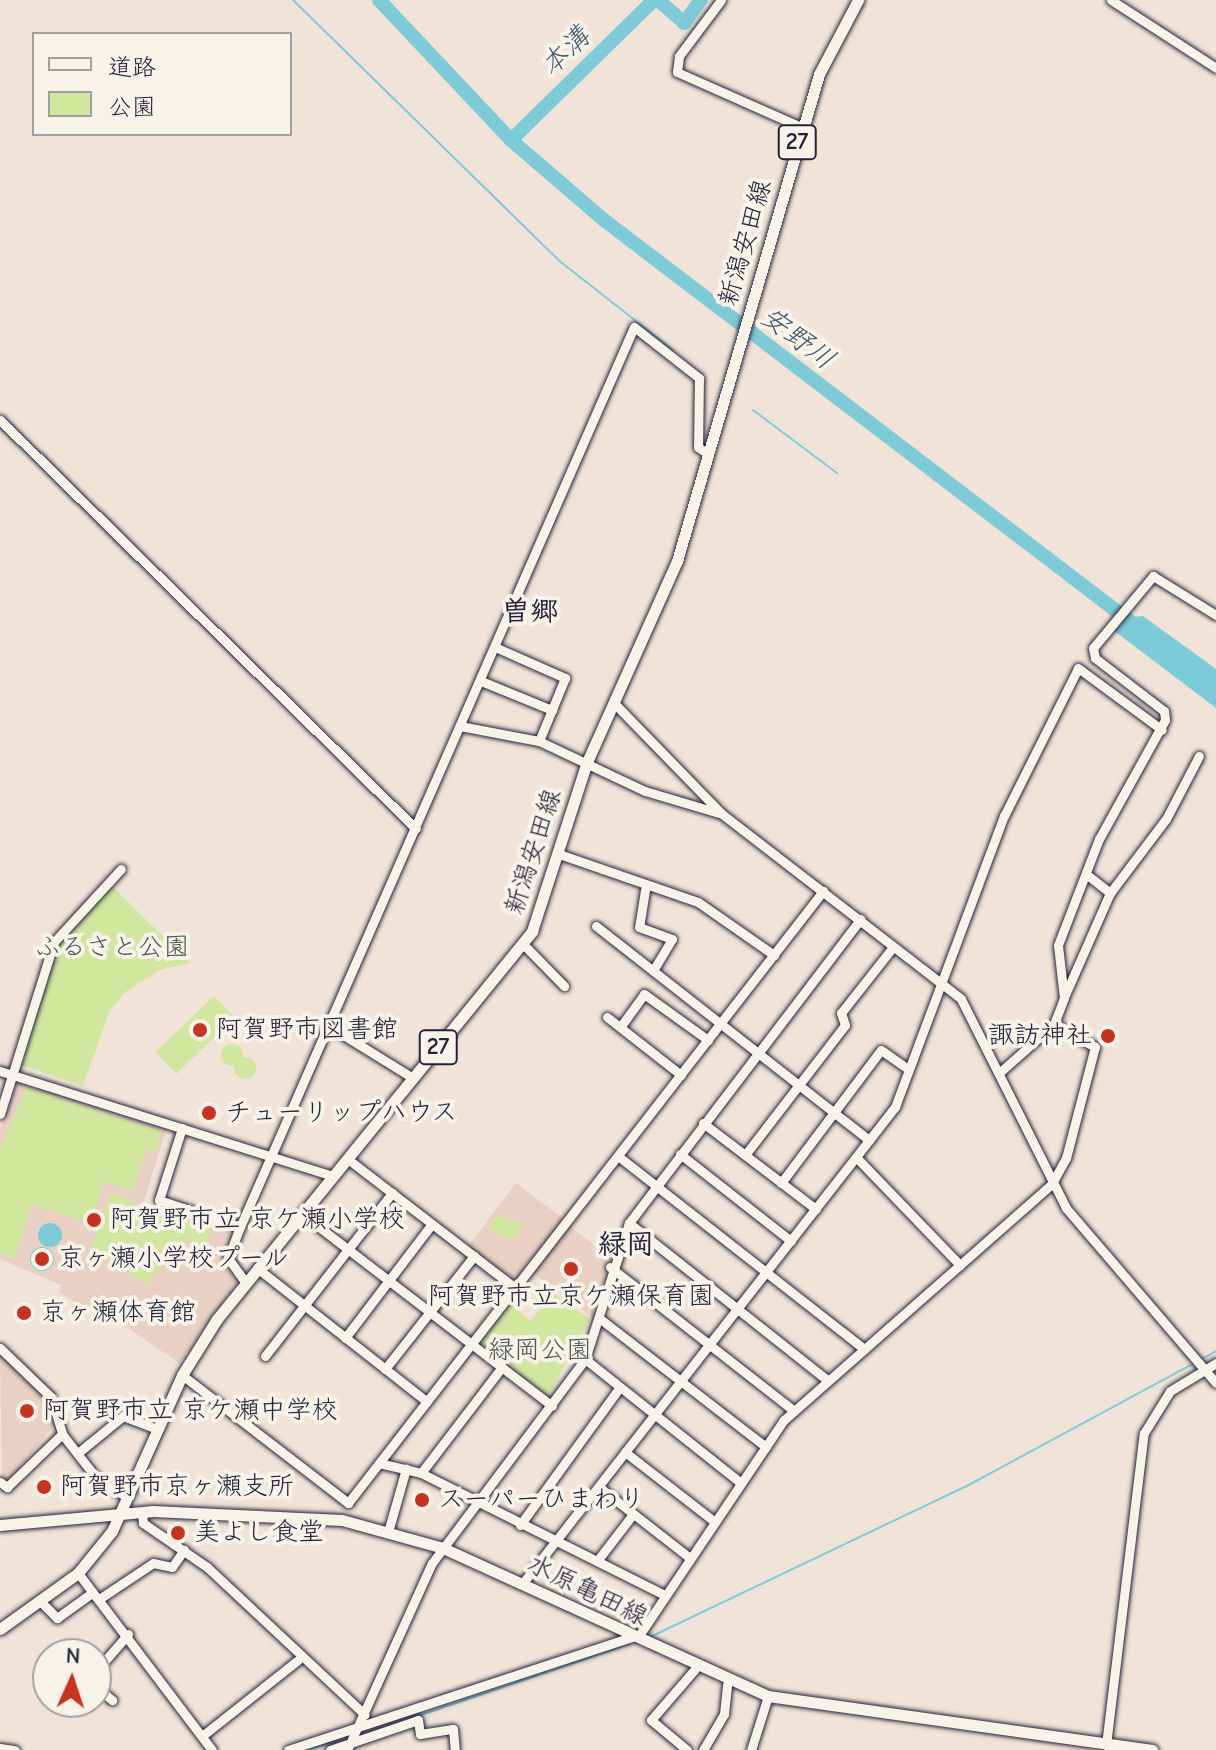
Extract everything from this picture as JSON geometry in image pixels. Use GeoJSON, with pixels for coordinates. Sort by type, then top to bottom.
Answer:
{"type":"FeatureCollection","features":[{"type":"Feature","properties":{"kind":"main road","name":"新潟安田線"},"geometry":{"type":"LineString","coordinates":[[0,1629],[78,1573],[119,1515],[182,1375],[246,1283],[523,944],[559,854],[587,762],[664,595],[708,454],[801,127],[819,74],[858,0]]}},
{"type":"Feature","properties":{"kind":"main road","name":"水原亀田線"},"geometry":{"type":"LineString","coordinates":[[0,1525],[142,1512],[298,1514],[388,1532],[443,1548],[727,1684],[768,1696],[1152,1750]]}},
{"type":"Feature","properties":{"kind":"street"},"geometry":{"type":"LineString","coordinates":[[721,0],[679,56],[677,72],[801,127]]}},
{"type":"Feature","properties":{"kind":"street"},"geometry":{"type":"LineString","coordinates":[[1111,0],[1216,68]]}},
{"type":"Feature","properties":{"kind":"street"},"geometry":{"type":"LineString","coordinates":[[246,1283],[228,1258],[240,1227],[634,327],[699,378],[698,447],[708,454]]}},
{"type":"Feature","properties":{"kind":"street"},"geometry":{"type":"LineString","coordinates":[[0,420],[416,829]]}},
{"type":"Feature","properties":{"kind":"street"},"geometry":{"type":"LineString","coordinates":[[1064,998],[1058,945],[1086,874],[1162,730],[1164,711],[1093,648],[1147,578],[1216,615]]}},
{"type":"Feature","properties":{"kind":"street"},"geometry":{"type":"LineString","coordinates":[[495,647],[565,678],[539,741]]}},
{"type":"Feature","properties":{"kind":"street"},"geometry":{"type":"LineString","coordinates":[[522,1584],[895,1107],[907,1068],[1004,816],[1078,668],[1162,730]]}},
{"type":"Feature","properties":{"kind":"street"},"geometry":{"type":"LineString","coordinates":[[481,681],[552,710]]}},
{"type":"Feature","properties":{"kind":"street"},"geometry":{"type":"LineString","coordinates":[[613,702],[722,814],[961,999],[1051,1185],[1216,1383]]}},
{"type":"Feature","properties":{"kind":"street"},"geometry":{"type":"LineString","coordinates":[[460,726],[539,741],[645,791],[722,814]]}},
{"type":"Feature","properties":{"kind":"street"},"geometry":{"type":"LineString","coordinates":[[999,1073],[1054,1024],[1110,893],[1166,819],[1199,756]]}},
{"type":"Feature","properties":{"kind":"street"},"geometry":{"type":"LineString","coordinates":[[559,854],[645,890],[698,902],[774,955]]}},
{"type":"Feature","properties":{"kind":"street"},"geometry":{"type":"LineString","coordinates":[[0,1114],[54,942],[121,869]]}},
{"type":"Feature","properties":{"kind":"street"},"geometry":{"type":"LineString","coordinates":[[1086,874],[1110,893]]}},
{"type":"Feature","properties":{"kind":"street"},"geometry":{"type":"LineString","coordinates":[[645,890],[639,927],[672,939],[653,971]]}},
{"type":"Feature","properties":{"kind":"street"},"geometry":{"type":"LineString","coordinates":[[182,1375],[348,1503],[823,891]]}},
{"type":"Feature","properties":{"kind":"street"},"geometry":{"type":"LineString","coordinates":[[349,1747],[443,1548],[473,1504],[552,1406],[585,1359],[599,1318],[610,1267],[629,1223],[861,919]]}},
{"type":"Feature","properties":{"kind":"street"},"geometry":{"type":"LineString","coordinates":[[596,926],[869,1140]]}},
{"type":"Feature","properties":{"kind":"street"},"geometry":{"type":"LineString","coordinates":[[523,944],[564,986]]}},
{"type":"Feature","properties":{"kind":"street"},"geometry":{"type":"LineString","coordinates":[[745,1155],[845,1025],[841,1013],[893,947]]}},
{"type":"Feature","properties":{"kind":"street"},"geometry":{"type":"LineString","coordinates":[[621,1026],[644,994],[708,1040]]}},
{"type":"Feature","properties":{"kind":"street"},"geometry":{"type":"LineString","coordinates":[[607,1017],[681,1075]]}},
{"type":"Feature","properties":{"kind":"street"},"geometry":{"type":"LineString","coordinates":[[288,1750],[633,1638],[793,1410],[1051,1185],[1066,1158],[1095,1047],[1054,1024]]}},
{"type":"Feature","properties":{"kind":"street"},"geometry":{"type":"LineString","coordinates":[[329,1026],[413,1078]]}},
{"type":"Feature","properties":{"kind":"street"},"geometry":{"type":"LineString","coordinates":[[781,1183],[881,1050],[907,1068]]}},
{"type":"Feature","properties":{"kind":"street"},"geometry":{"type":"LineString","coordinates":[[0,1071],[333,1176]]}},
{"type":"Feature","properties":{"kind":"street"},"geometry":{"type":"LineString","coordinates":[[703,1123],[816,1209]]}},
{"type":"Feature","properties":{"kind":"street"},"geometry":{"type":"LineString","coordinates":[[182,1128],[159,1200],[240,1227]]}},
{"type":"Feature","properties":{"kind":"street"},"geometry":{"type":"LineString","coordinates":[[680,1154],[791,1241]]}},
{"type":"Feature","properties":{"kind":"street"},"geometry":{"type":"LineString","coordinates":[[618,1156],[864,1349]]}},
{"type":"Feature","properties":{"kind":"street"},"geometry":{"type":"LineString","coordinates":[[856,1157],[960,1265]]}},
{"type":"Feature","properties":{"kind":"street"},"geometry":{"type":"LineString","coordinates":[[349,1160],[515,1288]]}},
{"type":"Feature","properties":{"kind":"street"},"geometry":{"type":"LineString","coordinates":[[265,1356],[392,1193]]}},
{"type":"Feature","properties":{"kind":"street"},"geometry":{"type":"LineString","coordinates":[[302,1214],[552,1406]]}},
{"type":"Feature","properties":{"kind":"street"},"geometry":{"type":"LineString","coordinates":[[629,1223],[827,1380]]}},
{"type":"Feature","properties":{"kind":"street"},"geometry":{"type":"LineString","coordinates":[[345,1338],[432,1224]]}},
{"type":"Feature","properties":{"kind":"street"},"geometry":{"type":"LineString","coordinates":[[385,1369],[474,1256]]}},
{"type":"Feature","properties":{"kind":"street"},"geometry":{"type":"LineString","coordinates":[[610,1267],[793,1410]]}},
{"type":"Feature","properties":{"kind":"street"},"geometry":{"type":"LineString","coordinates":[[257,1268],[427,1402]]}},
{"type":"Feature","properties":{"kind":"street"},"geometry":{"type":"LineString","coordinates":[[599,1318],[682,1379],[766,1447]]}},
{"type":"Feature","properties":{"kind":"street"},"geometry":{"type":"LineString","coordinates":[[0,1348],[51,1397],[62,1434],[98,1480],[126,1496]]}},
{"type":"Feature","properties":{"kind":"street"},"geometry":{"type":"LineString","coordinates":[[585,1359],[741,1483]]}},
{"type":"Feature","properties":{"kind":"street"},"geometry":{"type":"LineString","coordinates":[[1106,1745],[1144,1433],[1160,1401],[1216,1363]]}},
{"type":"Feature","properties":{"kind":"street"},"geometry":{"type":"LineString","coordinates":[[421,1473],[502,1367]]}},
{"type":"Feature","properties":{"kind":"street"},"geometry":{"type":"LineString","coordinates":[[520,1525],[620,1387]]}},
{"type":"Feature","properties":{"kind":"street"},"geometry":{"type":"LineString","coordinates":[[79,1452],[123,1416],[157,1429]]}},
{"type":"Feature","properties":{"kind":"street"},"geometry":{"type":"LineString","coordinates":[[0,1482],[7,1487],[62,1434]]}},
{"type":"Feature","properties":{"kind":"street"},"geometry":{"type":"LineString","coordinates":[[625,1452],[715,1522]]}},
{"type":"Feature","properties":{"kind":"street"},"geometry":{"type":"LineString","coordinates":[[379,1463],[421,1473],[473,1504],[665,1595]]}},
{"type":"Feature","properties":{"kind":"street"},"geometry":{"type":"LineString","coordinates":[[388,1532],[406,1469]]}},
{"type":"Feature","properties":{"kind":"street"},"geometry":{"type":"LineString","coordinates":[[599,1487],[690,1558]]}},
{"type":"Feature","properties":{"kind":"street"},"geometry":{"type":"LineString","coordinates":[[142,1512],[143,1523],[184,1550],[298,1660],[365,1715]]}},
{"type":"Feature","properties":{"kind":"street"},"geometry":{"type":"LineString","coordinates":[[597,1561],[633,1514]]}},
{"type":"Feature","properties":{"kind":"street"},"geometry":{"type":"LineString","coordinates":[[41,1602],[57,1618],[153,1563],[172,1567],[184,1550]]}},
{"type":"Feature","properties":{"kind":"street"},"geometry":{"type":"LineString","coordinates":[[78,1573],[128,1634],[212,1750]]}},
{"type":"Feature","properties":{"kind":"street"},"geometry":{"type":"LineString","coordinates":[[112,1652],[128,1634]]}},
{"type":"Feature","properties":{"kind":"street"},"geometry":{"type":"LineString","coordinates":[[202,1736],[298,1660]]}},
{"type":"Feature","properties":{"kind":"street"},"geometry":{"type":"LineString","coordinates":[[687,1750],[651,1720],[695,1669]]}},
{"type":"Feature","properties":{"kind":"street"},"geometry":{"type":"LineString","coordinates":[[703,1750],[724,1714],[727,1684]]}},
{"type":"Feature","properties":{"kind":"street"},"geometry":{"type":"LineString","coordinates":[[751,1750],[768,1696]]}},
{"type":"Feature","properties":{"kind":"street"},"geometry":{"type":"LineString","coordinates":[[330,1750],[349,1747],[418,1720],[420,1734],[453,1729],[455,1750]]}},
{"type":"Feature","properties":{"kind":"street"},"geometry":{"type":"LineString","coordinates":[[0,1748],[15,1750]]}},
{"type":"Feature","properties":{"kind":"shaded area","name":"阿賀野市立 京ケ瀬小学校"},"geometry":{"type":"Polygon","coordinates":[[[19,1080],[167,1126],[143,1205],[235,1235],[224,1257],[240,1279],[179,1363],[94,1305],[88,1310],[59,1292],[61,1285],[0,1259],[0,1129],[19,1080]]]}},
{"type":"Feature","properties":{"kind":"shaded area"},"geometry":{"type":"Polygon","coordinates":[[[516,1183],[565,1220],[517,1283],[468,1246],[516,1183]]]}},
{"type":"Feature","properties":{"kind":"shaded area","name":"阿賀野市立京ケ瀬保育園"},"geometry":{"type":"Polygon","coordinates":[[[568,1225],[611,1258],[594,1319],[532,1272],[568,1225]]]}},
{"type":"Feature","properties":{"kind":"shaded area","name":"阿賀野市立 京ケ瀬中学校"},"geometry":{"type":"Polygon","coordinates":[[[0,1352],[52,1401],[57,1421],[12,1478],[2,1479],[0,1352]]]}},
{"type":"Feature","properties":{"kind":"green space","name":"ふるさと公園"},"geometry":{"type":"Polygon","coordinates":[[[112,886],[190,963],[162,969],[125,992],[109,1012],[83,1086],[21,1065],[58,942],[112,886]]]}},
{"type":"Feature","properties":{"kind":"green space","name":"阿賀野市図書館"},"geometry":{"type":"Polygon","coordinates":[[[214,996],[235,1018],[177,1074],[156,1052],[214,996]]]}},
{"type":"Feature","properties":{"kind":"green space"},"geometry":{"type":"Polygon","coordinates":[[[232,1044],[240,1047],[243,1055],[240,1063],[232,1066],[224,1063],[221,1055],[224,1047],[232,1044]]]}},
{"type":"Feature","properties":{"kind":"green space"},"geometry":{"type":"Polygon","coordinates":[[[245,1057],[253,1060],[256,1068],[253,1076],[245,1079],[237,1076],[234,1068],[237,1060],[245,1057]]]}},
{"type":"Feature","properties":{"kind":"green space"},"geometry":{"type":"Polygon","coordinates":[[[26,1088],[161,1131],[156,1151],[147,1149],[133,1191],[104,1182],[93,1215],[81,1220],[32,1205],[14,1259],[0,1253],[0,1149],[26,1088]]]}},
{"type":"Feature","properties":{"kind":"green space"},"geometry":{"type":"Polygon","coordinates":[[[111,1191],[140,1206],[212,1231],[203,1249],[185,1239],[146,1285],[92,1247],[111,1191]]]}},
{"type":"Feature","properties":{"kind":"green space"},"geometry":{"type":"Polygon","coordinates":[[[497,1215],[524,1224],[512,1240],[487,1229],[497,1215]]]}},
{"type":"Feature","properties":{"kind":"green space","name":"緑岡公園"},"geometry":{"type":"Polygon","coordinates":[[[552,1292],[590,1319],[547,1398],[478,1345],[509,1303],[531,1321],[552,1292]]]}},
{"type":"Feature","properties":{"kind":"water"},"geometry":{"type":"Polygon","coordinates":[[[1143,616],[1216,669],[1216,708],[1113,630],[1124,618],[1143,616]]]}},
{"type":"Feature","properties":{"kind":"water"},"geometry":{"type":"Polygon","coordinates":[[[50,1223],[58,1227],[62,1235],[58,1243],[50,1247],[42,1243],[38,1235],[42,1227],[50,1223]]]}},
{"type":"Feature","properties":{"kind":"water","name":"京ヶ瀬小学校プール"},"geometry":{"type":"Polygon","coordinates":[[[42,1247],[50,1251],[54,1259],[50,1267],[42,1271],[34,1267],[30,1259],[34,1251],[42,1247]]]}},
{"type":"Feature","properties":{"kind":"waterway"},"geometry":{"type":"LineString","coordinates":[[293,0],[562,263],[673,350]]}},
{"type":"Feature","properties":{"kind":"waterway","name":"安野川"},"geometry":{"type":"LineString","coordinates":[[379,0],[511,140],[604,220],[1131,622]]}},
{"type":"Feature","properties":{"kind":"waterway","name":"本溝"},"geometry":{"type":"LineString","coordinates":[[511,140],[654,0]]}},
{"type":"Feature","properties":{"kind":"waterway","name":"本溝"},"geometry":{"type":"LineString","coordinates":[[658,0],[684,23],[701,0]]}},
{"type":"Feature","properties":{"kind":"waterway"},"geometry":{"type":"LineString","coordinates":[[753,410],[837,473]]}},
{"type":"Feature","properties":{"kind":"waterway"},"geometry":{"type":"LineString","coordinates":[[1200,1360],[1216,1351]]}},
{"type":"Feature","properties":{"kind":"waterway"},"geometry":{"type":"LineString","coordinates":[[650,1637],[965,1487],[1194,1363]]}},
{"type":"Feature","properties":{"kind":"waterway"},"geometry":{"type":"LineString","coordinates":[[418,1716],[630,1644]]}},
{"type":"Feature","properties":{"kind":"waterway"},"geometry":{"type":"LineString","coordinates":[[305,1750],[343,1740]]}},
{"type":"Feature","properties":{"kind":"place","name":"阿賀野市図書館"},"geometry":{"type":"Point","coordinates":[200,1030]}},
{"type":"Feature","properties":{"kind":"place","name":"諏訪神社"},"geometry":{"type":"Point","coordinates":[1108,1036]}},
{"type":"Feature","properties":{"kind":"place","name":"チューリップハウス"},"geometry":{"type":"Point","coordinates":[209,1113]}},
{"type":"Feature","properties":{"kind":"place","name":"阿賀野市立 京ケ瀬小学校"},"geometry":{"type":"Point","coordinates":[94,1220]}},
{"type":"Feature","properties":{"kind":"place","name":"京ヶ瀬小学校プール"},"geometry":{"type":"Point","coordinates":[42,1259]}},
{"type":"Feature","properties":{"kind":"place","name":"阿賀野市立京ケ瀬保育園"},"geometry":{"type":"Point","coordinates":[571,1269]}},
{"type":"Feature","properties":{"kind":"place","name":"京ヶ瀬体育館"},"geometry":{"type":"Point","coordinates":[24,1313]}},
{"type":"Feature","properties":{"kind":"place","name":"阿賀野市立 京ケ瀬中学校"},"geometry":{"type":"Point","coordinates":[27,1411]}},
{"type":"Feature","properties":{"kind":"place","name":"阿賀野市京ヶ瀬支所"},"geometry":{"type":"Point","coordinates":[44,1487]}},
{"type":"Feature","properties":{"kind":"place","name":"スーパーひまわり"},"geometry":{"type":"Point","coordinates":[422,1500]}},
{"type":"Feature","properties":{"kind":"place","name":"美よし食堂"},"geometry":{"type":"Point","coordinates":[178,1533]}},
{"type":"Feature","properties":{"kind":"district","name":"曽郷"},"geometry":{"type":"Point","coordinates":[530,611]}},
{"type":"Feature","properties":{"kind":"district","name":"緑岡"},"geometry":{"type":"Point","coordinates":[626,1244]}}]}
